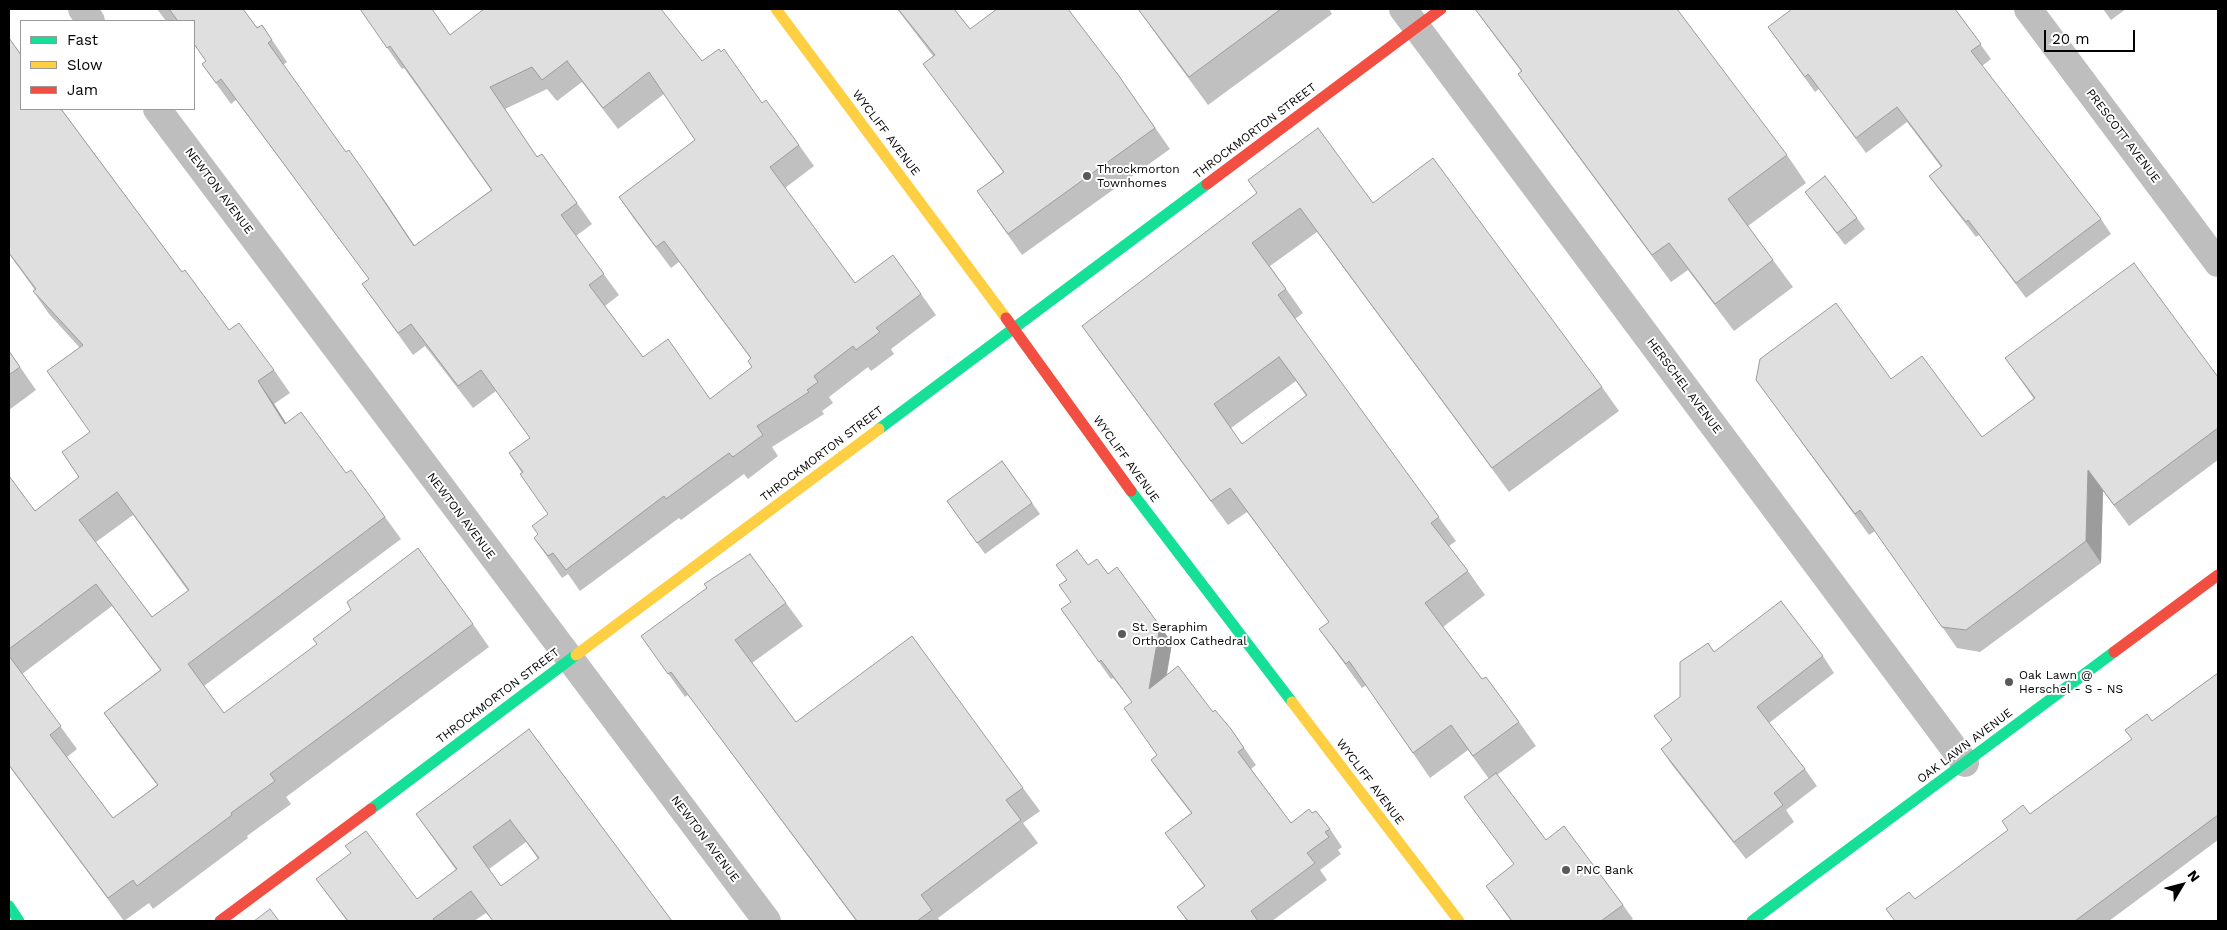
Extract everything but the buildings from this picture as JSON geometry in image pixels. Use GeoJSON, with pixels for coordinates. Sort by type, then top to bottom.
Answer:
{"type":"FeatureCollection","features":[{"type":"Feature","properties":{"kind":"main road","name":"WYCLIFF AVENUE"},"geometry":{"type":"LineString","coordinates":[[776,9],[1014,328],[1142,505],[1458,921]]}},
{"type":"Feature","properties":{"kind":"main road","name":"THROCKMORTON STREET"},"geometry":{"type":"LineString","coordinates":[[220,921],[1014,328],[1410,18],[1441,9]]}},
{"type":"Feature","properties":{"kind":"main road","name":"OAK LAWN AVENUE"},"geometry":{"type":"LineString","coordinates":[[1752,921],[2218,575]]}},
{"type":"Feature","properties":{"kind":"main road"},"geometry":{"type":"LineString","coordinates":[[9,906],[19,921]]}},
{"type":"Feature","properties":{"kind":"street"},"geometry":{"type":"LineString","coordinates":[[82,9],[90,20]]}},
{"type":"Feature","properties":{"kind":"street","name":"PRESCOTT AVENUE"},"geometry":{"type":"LineString","coordinates":[[2028,9],[2218,263]]}},
{"type":"Feature","properties":{"kind":"street","name":"HERSCHEL AVENUE"},"geometry":{"type":"LineString","coordinates":[[1410,18],[1965,763]]}},
{"type":"Feature","properties":{"kind":"street","name":"NEWTON AVENUE"},"geometry":{"type":"LineString","coordinates":[[158,110],[569,660],[767,921]]}},
{"type":"Feature","properties":{"kind":"traffic: fast"},"geometry":{"type":"LineString","coordinates":[[879,429],[1207,184]]}},
{"type":"Feature","properties":{"kind":"traffic: fast"},"geometry":{"type":"LineString","coordinates":[[1131,491],[1292,702]]}},
{"type":"Feature","properties":{"kind":"traffic: fast"},"geometry":{"type":"LineString","coordinates":[[1752,921],[2114,652]]}},
{"type":"Feature","properties":{"kind":"traffic: fast"},"geometry":{"type":"LineString","coordinates":[[371,809],[576,655]]}},
{"type":"Feature","properties":{"kind":"traffic: fast"},"geometry":{"type":"LineString","coordinates":[[9,906],[19,921]]}},
{"type":"Feature","properties":{"kind":"traffic: slow"},"geometry":{"type":"LineString","coordinates":[[776,9],[1006,318]]}},
{"type":"Feature","properties":{"kind":"traffic: slow"},"geometry":{"type":"LineString","coordinates":[[576,655],[879,429]]}},
{"type":"Feature","properties":{"kind":"traffic: slow"},"geometry":{"type":"LineString","coordinates":[[1292,702],[1459,921]]}},
{"type":"Feature","properties":{"kind":"traffic: jam"},"geometry":{"type":"LineString","coordinates":[[1207,184],[1441,9]]}},
{"type":"Feature","properties":{"kind":"traffic: jam"},"geometry":{"type":"LineString","coordinates":[[1006,318],[1131,491]]}},
{"type":"Feature","properties":{"kind":"traffic: jam"},"geometry":{"type":"LineString","coordinates":[[2114,652],[2218,575]]}},
{"type":"Feature","properties":{"kind":"traffic: jam"},"geometry":{"type":"LineString","coordinates":[[220,921],[371,809]]}},
{"type":"Feature","properties":{"kind":"place","name":"Throckmorton Townhomes"},"geometry":{"type":"Point","coordinates":[1087,176]}},
{"type":"Feature","properties":{"kind":"place","name":"St. Seraphim Orthodox Cathedral"},"geometry":{"type":"Point","coordinates":[1122,634]}},
{"type":"Feature","properties":{"kind":"place","name":"Oak Lawn @ Herschel - S - NS"},"geometry":{"type":"Point","coordinates":[2009,682]}},
{"type":"Feature","properties":{"kind":"place","name":"PNC Bank"},"geometry":{"type":"Point","coordinates":[1566,870]}}]}
